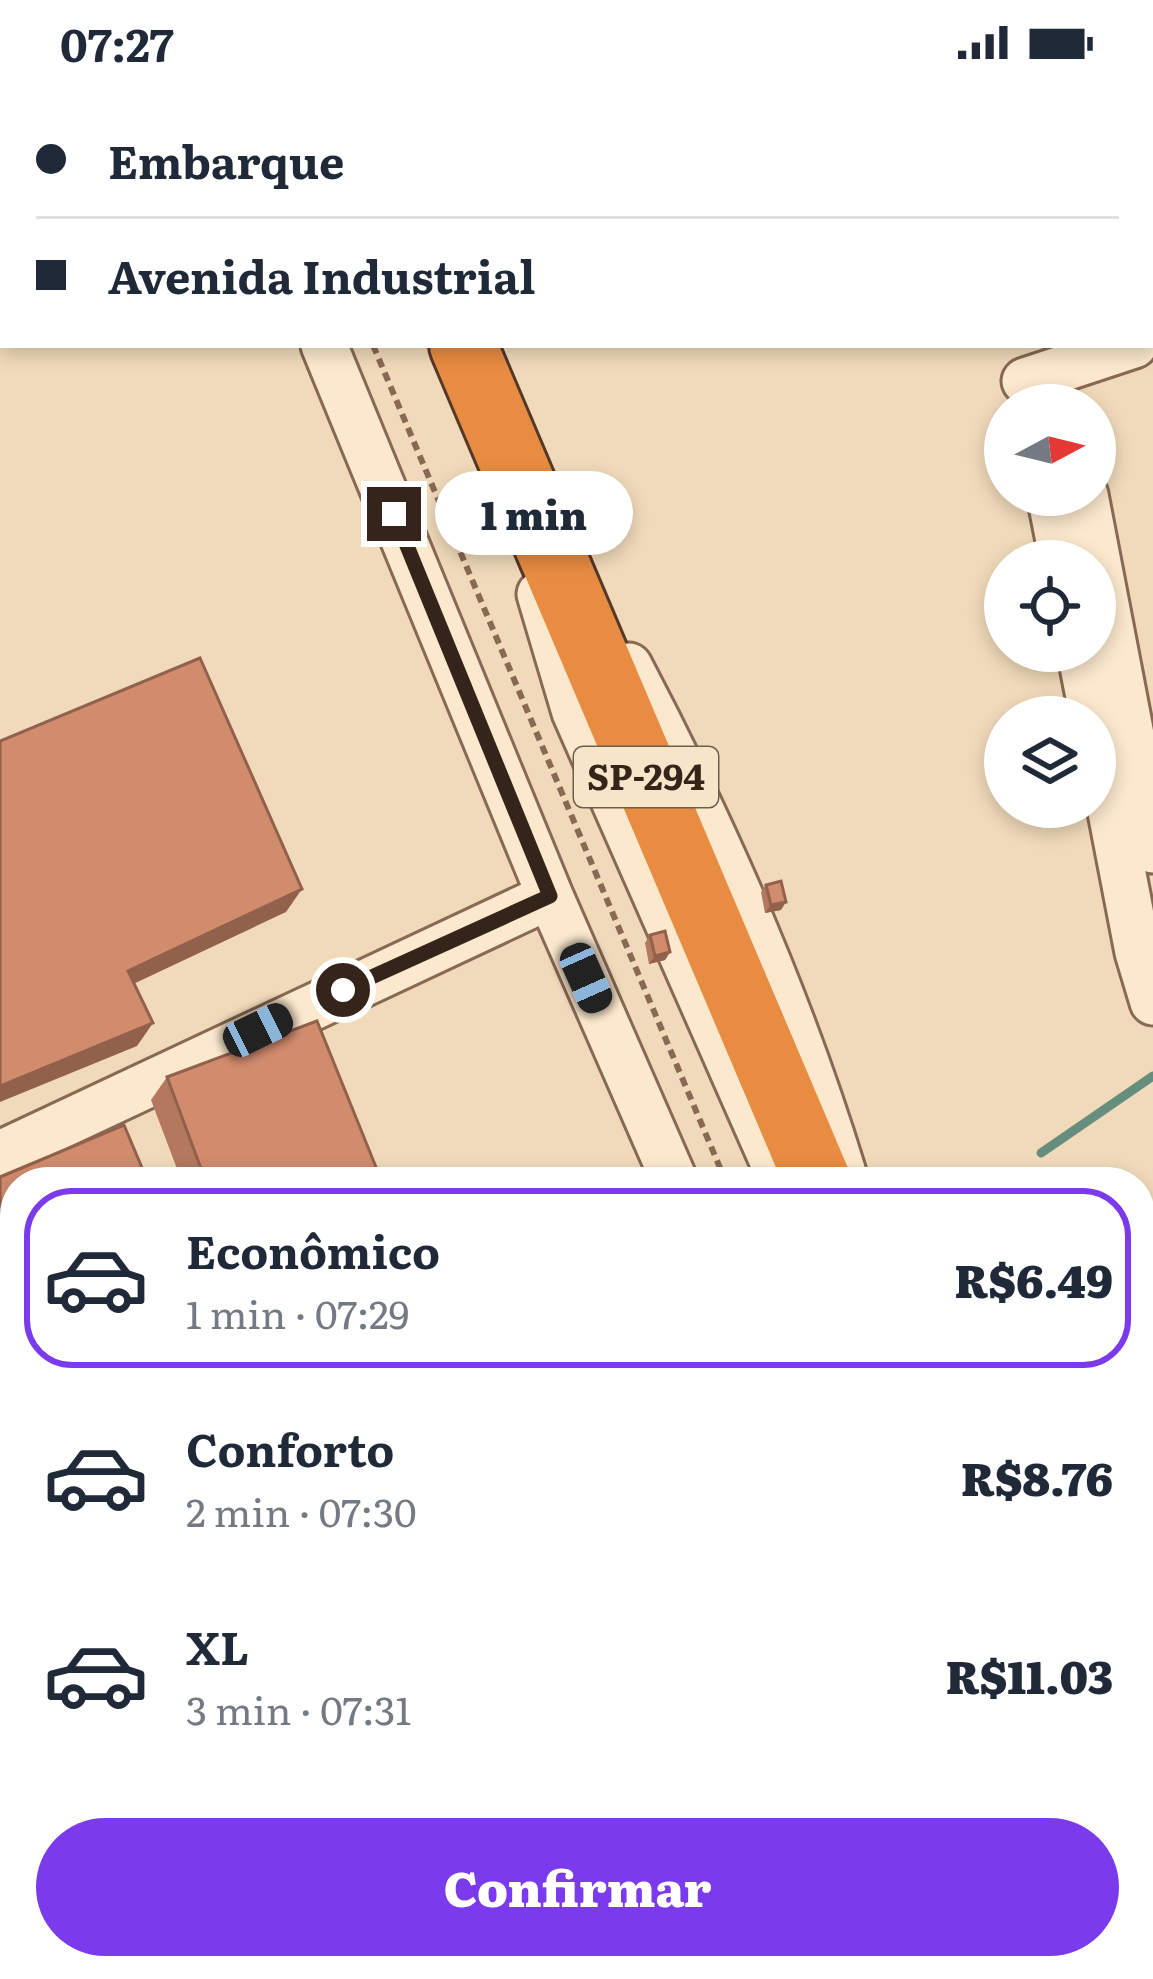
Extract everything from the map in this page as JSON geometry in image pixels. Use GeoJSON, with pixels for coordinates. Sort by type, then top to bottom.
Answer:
{"type":"FeatureCollection","features":[{"type":"Feature","properties":{"kind":"highway","name":"SP-294"},"geometry":{"type":"LineString","coordinates":[[469,359],[812,1167]]}},
{"type":"Feature","properties":{"kind":"street"},"geometry":{"type":"LineString","coordinates":[[325,348],[550,896],[668,1167]]}},
{"type":"Feature","properties":{"kind":"street"},"geometry":{"type":"LineString","coordinates":[[1039,375],[1124,348]]}},
{"type":"Feature","properties":{"kind":"street"},"geometry":{"type":"LineString","coordinates":[[469,359],[575,712],[775,1167]]}},
{"type":"Feature","properties":{"kind":"street"},"geometry":{"type":"LineString","coordinates":[[469,359],[706,811],[812,1073],[840,1167]]}},
{"type":"Feature","properties":{"kind":"street"},"geometry":{"type":"LineString","coordinates":[[1089,516],[1153,850]]}},
{"type":"Feature","properties":{"kind":"street"},"geometry":{"type":"LineString","coordinates":[[1100,696],[1117,649]]}},
{"type":"Feature","properties":{"kind":"street"},"geometry":{"type":"LineString","coordinates":[[1113,828],[1133,933],[1153,1002]]}},
{"type":"Feature","properties":{"kind":"street"},"geometry":{"type":"LineString","coordinates":[[0,1154],[550,896]]}},
{"type":"Feature","properties":{"kind":"path"},"geometry":{"type":"LineString","coordinates":[[374,348],[720,1167]]}},
{"type":"Feature","properties":{"kind":"building"},"geometry":{"type":"Polygon","coordinates":[[[200,658],[302,889],[128,971],[153,1023],[0,1086],[0,741],[200,658]]]}},
{"type":"Feature","properties":{"kind":"building"},"geometry":{"type":"Polygon","coordinates":[[[781,881],[786,902],[771,905],[766,885],[781,881]]]}},
{"type":"Feature","properties":{"kind":"building"},"geometry":{"type":"Polygon","coordinates":[[[665,931],[670,952],[655,956],[650,935],[665,931]]]}},
{"type":"Feature","properties":{"kind":"building"},"geometry":{"type":"Polygon","coordinates":[[[317,1021],[376,1167],[200,1167],[167,1077],[317,1021]]]}},
{"type":"Feature","properties":{"kind":"building"},"geometry":{"type":"Polygon","coordinates":[[[124,1125],[142,1167],[24,1167],[124,1125]]]}},
{"type":"Feature","properties":{"kind":"waterway"},"geometry":{"type":"LineString","coordinates":[[1041,1153],[1153,1076]]}},
{"type":"Feature","properties":{"kind":"route"},"geometry":{"type":"LineString","coordinates":[[343,990],[550,896],[394,514]]}}]}
